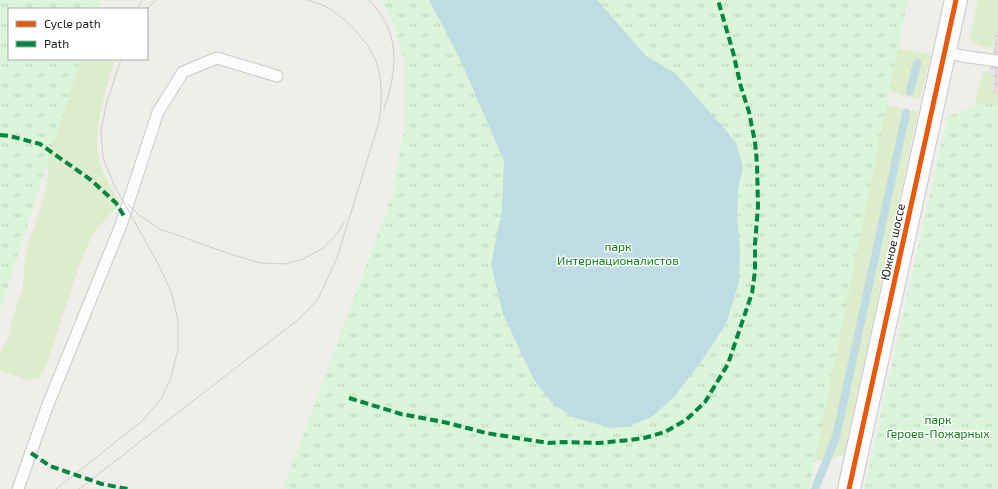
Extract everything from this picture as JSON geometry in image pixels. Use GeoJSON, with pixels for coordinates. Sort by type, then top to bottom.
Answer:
{"type":"FeatureCollection","features":[{"type":"Feature","properties":{"kind":"street","name":"Южное шоссе"},"geometry":{"type":"LineString","coordinates":[[849,489],[956,0]]}},
{"type":"Feature","properties":{"kind":"lane"},"geometry":{"type":"LineString","coordinates":[[945,52],[998,61]]}},
{"type":"Feature","properties":{"kind":"lane"},"geometry":{"type":"LineString","coordinates":[[18,489],[47,406],[121,225],[158,112],[183,72],[216,58],[277,76]]}},
{"type":"Feature","properties":{"kind":"shaded area"},"geometry":{"type":"Polygon","coordinates":[[[998,25],[998,106],[984,102],[998,25]]]}},
{"type":"Feature","properties":{"kind":"green space"},"geometry":{"type":"Polygon","coordinates":[[[0,0],[8,8],[8,60],[115,60],[102,105],[97,141],[101,166],[120,204],[93,233],[80,263],[45,369],[38,379],[29,380],[0,371],[0,355],[9,338],[12,319],[23,287],[24,266],[28,245],[40,210],[49,169],[37,162],[20,170],[0,0]]]}},
{"type":"Feature","properties":{"kind":"green space"},"geometry":{"type":"Polygon","coordinates":[[[0,0],[100,0],[97,8],[8,8],[8,60],[81,60],[0,311],[0,0]]]}},
{"type":"Feature","properties":{"kind":"green space","name":"парк Интернационалистов"},"geometry":{"type":"Polygon","coordinates":[[[381,0],[908,0],[809,489],[283,489],[392,195],[405,123],[405,65],[397,35],[389,14],[381,0]]]}},
{"type":"Feature","properties":{"kind":"green space"},"geometry":{"type":"Polygon","coordinates":[[[978,0],[998,0],[998,25],[993,48],[979,46],[969,39],[978,0]]]}},
{"type":"Feature","properties":{"kind":"green space"},"geometry":{"type":"Polygon","coordinates":[[[895,48],[931,54],[920,99],[900,95],[889,89],[895,48]]]}},
{"type":"Feature","properties":{"kind":"green space"},"geometry":{"type":"Polygon","coordinates":[[[983,71],[988,71],[994,78],[992,91],[998,92],[998,132],[982,116],[975,101],[983,71]]]}},
{"type":"Feature","properties":{"kind":"green space","name":"парк Героев-Пожарных"},"geometry":{"type":"Polygon","coordinates":[[[984,102],[998,106],[998,489],[864,489],[947,117],[984,102]]]}},
{"type":"Feature","properties":{"kind":"green space"},"geometry":{"type":"Polygon","coordinates":[[[886,105],[918,112],[844,455],[809,462],[886,105]]]}},
{"type":"Feature","properties":{"kind":"water"},"geometry":{"type":"Polygon","coordinates":[[[429,0],[597,0],[646,56],[675,73],[736,143],[743,167],[738,190],[737,215],[740,249],[739,282],[726,324],[703,359],[674,397],[653,416],[630,426],[611,428],[575,418],[553,404],[534,380],[503,314],[491,264],[502,210],[504,161],[460,59],[429,0]]]}},
{"type":"Feature","properties":{"kind":"waterway"},"geometry":{"type":"LineString","coordinates":[[910,91],[917,63]]}},
{"type":"Feature","properties":{"kind":"waterway"},"geometry":{"type":"LineString","coordinates":[[815,489],[836,437],[906,113]]}},
{"type":"Feature","properties":{"kind":"tram line"},"geometry":{"type":"LineString","coordinates":[[138,8],[142,0]]}},
{"type":"Feature","properties":{"kind":"tram line"},"geometry":{"type":"LineString","coordinates":[[148,8],[156,0]]}},
{"type":"Feature","properties":{"kind":"tram line"},"geometry":{"type":"LineString","coordinates":[[79,489],[299,319],[318,299],[337,258],[379,122],[381,92],[380,76],[376,61],[362,38],[327,7],[307,0]]}},
{"type":"Feature","properties":{"kind":"tram line"},"geometry":{"type":"LineString","coordinates":[[369,0],[382,16],[390,34],[394,52],[393,73],[384,109]]}},
{"type":"Feature","properties":{"kind":"tram line"},"geometry":{"type":"LineString","coordinates":[[56,489],[141,422],[162,398],[171,377],[178,350],[178,320],[171,291],[157,262],[114,185],[103,158],[101,132],[106,105],[121,60]]}},
{"type":"Feature","properties":{"kind":"tram line"},"geometry":{"type":"LineString","coordinates":[[128,204],[140,216],[160,229],[233,255],[261,263],[285,264],[303,259],[322,249],[337,234],[345,221]]}},
{"type":"Feature","properties":{"kind":"marked path"},"geometry":{"type":"LineString","coordinates":[[349,398],[401,414],[448,423],[486,433],[548,443],[599,443],[644,438],[665,432],[686,420],[705,402],[728,364],[752,293],[755,271],[755,244],[758,207],[755,142],[749,112],[718,0]]}},
{"type":"Feature","properties":{"kind":"marked path"},"geometry":{"type":"LineString","coordinates":[[0,135],[10,136],[40,144],[91,180],[116,203],[124,216]]}},
{"type":"Feature","properties":{"kind":"marked path"},"geometry":{"type":"LineString","coordinates":[[31,453],[50,466],[102,484],[128,489]]}},
{"type":"Feature","properties":{"kind":"cycle path"},"geometry":{"type":"LineString","coordinates":[[849,489],[956,0]]}}]}
